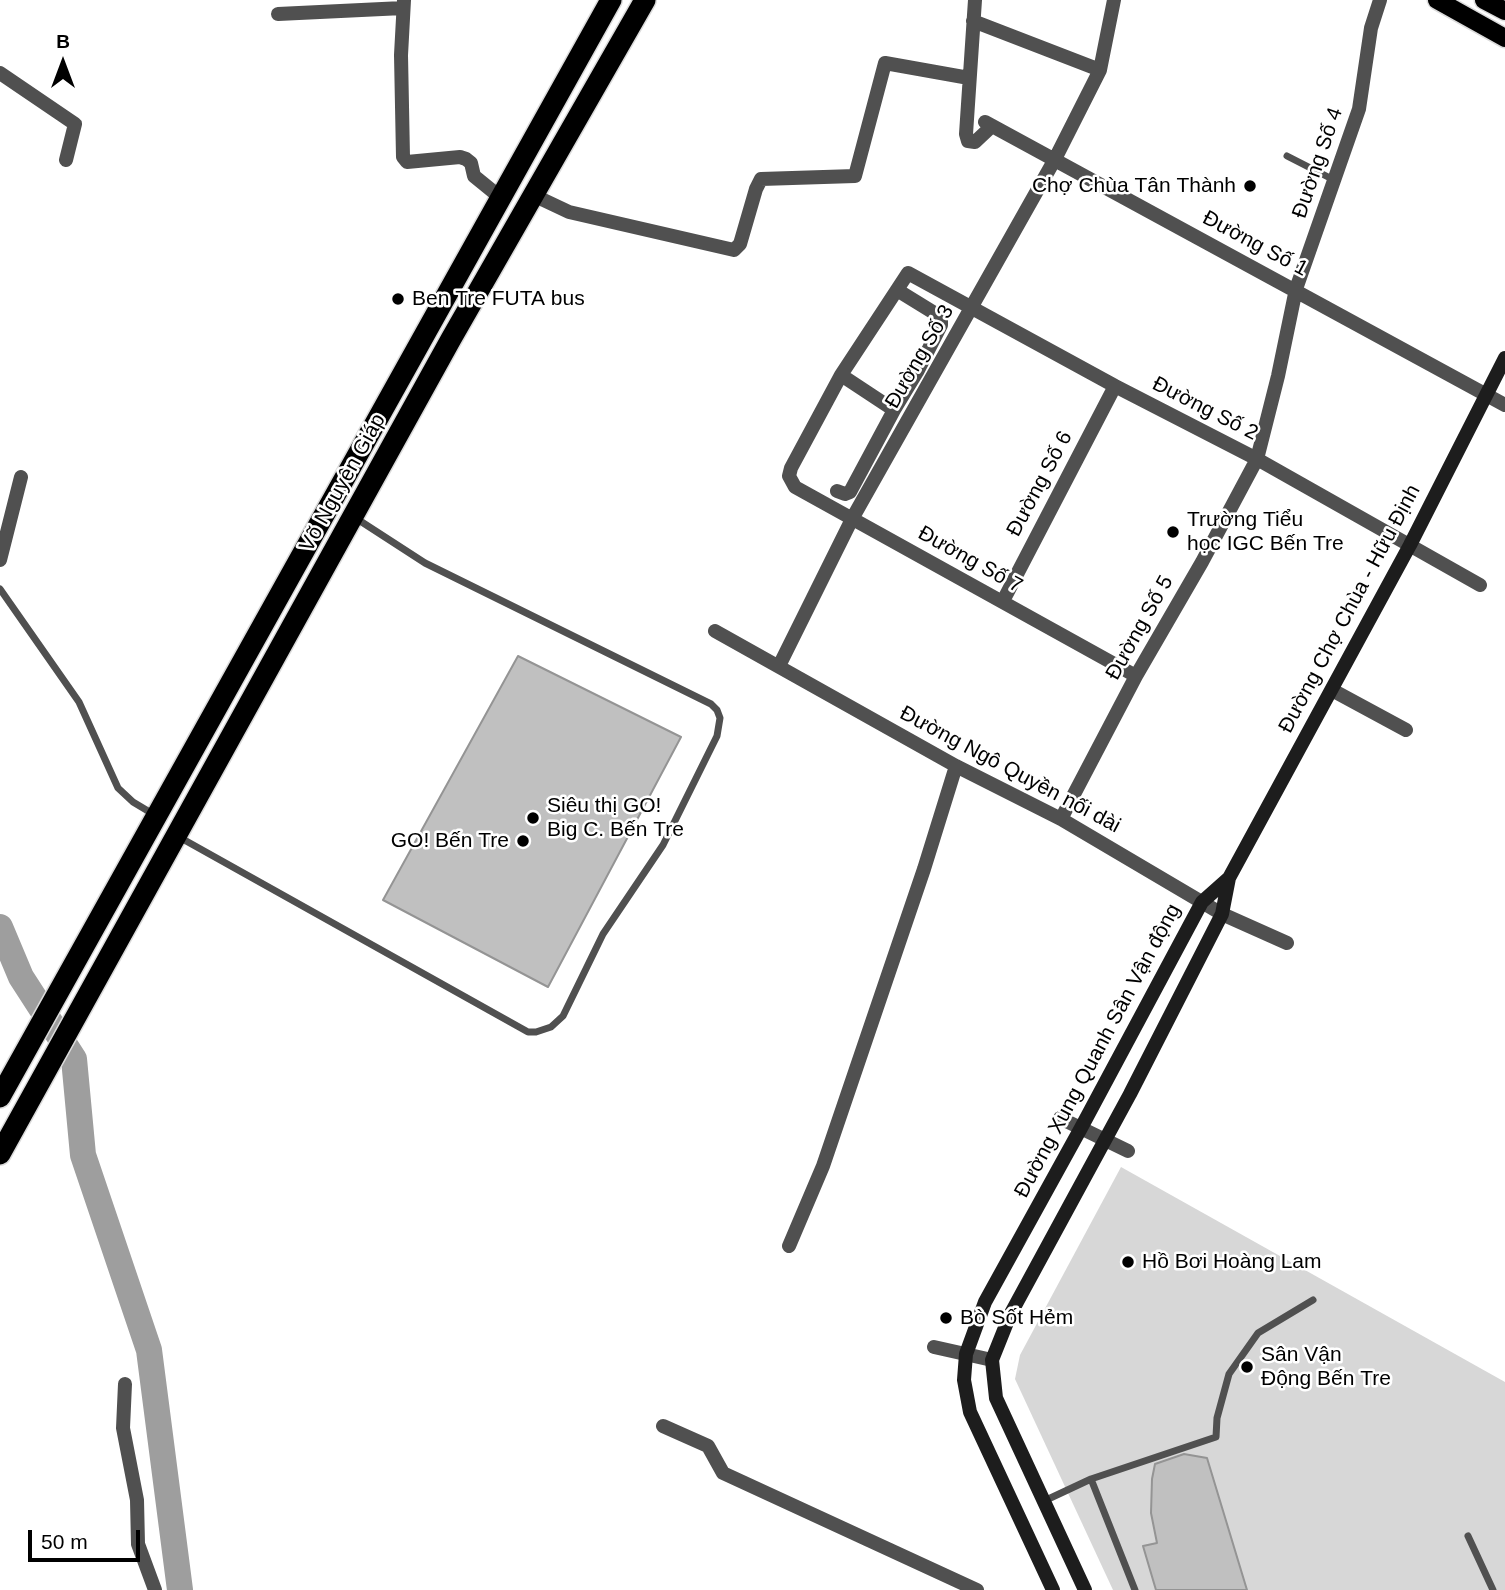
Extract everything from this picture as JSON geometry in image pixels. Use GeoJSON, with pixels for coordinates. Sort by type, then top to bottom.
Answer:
{"type":"FeatureCollection","features":[{"type":"Feature","properties":{"kind":"highway","name":"Võ Nguyên Giáp"},"geometry":{"type":"LineString","coordinates":[[0,1097],[611,0]]}},
{"type":"Feature","properties":{"kind":"highway","name":"Võ Nguyên Giáp"},"geometry":{"type":"LineString","coordinates":[[0,1154],[451,339],[645,0]]}},
{"type":"Feature","properties":{"kind":"highway"},"geometry":{"type":"LineString","coordinates":[[430,327],[451,339]]}},
{"type":"Feature","properties":{"kind":"main road"},"geometry":{"type":"LineString","coordinates":[[1437,0],[1505,38]]}},
{"type":"Feature","properties":{"kind":"main road"},"geometry":{"type":"LineString","coordinates":[[1485,0],[1505,11]]}},
{"type":"Feature","properties":{"kind":"street"},"geometry":{"type":"LineString","coordinates":[[533,195],[569,212],[734,250],[740,244],[761,179],[855,176],[886,63],[969,78],[975,0]]}},
{"type":"Feature","properties":{"kind":"street","name":"Đường Số 3"},"geometry":{"type":"LineString","coordinates":[[779,666],[852,519],[1055,159],[1100,69],[1114,0]]}},
{"type":"Feature","properties":{"kind":"street","name":"Đường Số 4"},"geometry":{"type":"LineString","coordinates":[[1257,459],[1296,289],[1359,109],[1371,28],[1380,0]]}},
{"type":"Feature","properties":{"kind":"street"},"geometry":{"type":"LineString","coordinates":[[278,14],[403,4],[403,157],[407,162],[460,157],[466,159],[471,163],[474,176],[501,198]]}},
{"type":"Feature","properties":{"kind":"street"},"geometry":{"type":"LineString","coordinates":[[973,21],[1100,69]]}},
{"type":"Feature","properties":{"kind":"street"},"geometry":{"type":"LineString","coordinates":[[0,73],[75,124],[66,160]]}},
{"type":"Feature","properties":{"kind":"street","name":"Đường Số 1"},"geometry":{"type":"LineString","coordinates":[[969,78],[966,134],[968,141],[975,142],[988,124],[1296,289],[1505,405]]}},
{"type":"Feature","properties":{"kind":"street","name":"Đường Số 2"},"geometry":{"type":"LineString","coordinates":[[897,290],[908,273],[1115,386],[1257,459],[1480,585]]}},
{"type":"Feature","properties":{"kind":"street"},"geometry":{"type":"LineString","coordinates":[[837,491],[845,494],[850,492],[941,325],[941,318],[936,314],[897,290],[841,375],[894,410]]}},
{"type":"Feature","properties":{"kind":"street","name":"Đường Chợ Chùa - Hữu Định"},"geometry":{"type":"LineString","coordinates":[[1229,878],[1410,545],[1505,358]]}},
{"type":"Feature","properties":{"kind":"street","name":"Đường Số 7"},"geometry":{"type":"LineString","coordinates":[[841,375],[791,468],[789,476],[795,487],[1136,676]]}},
{"type":"Feature","properties":{"kind":"street","name":"Đường Số 6"},"geometry":{"type":"LineString","coordinates":[[1003,601],[1115,386]]}},
{"type":"Feature","properties":{"kind":"street","name":"Đường Số 5"},"geometry":{"type":"LineString","coordinates":[[1061,819],[1136,676],[1202,562],[1257,459]]}},
{"type":"Feature","properties":{"kind":"street"},"geometry":{"type":"LineString","coordinates":[[0,560],[22,477]]}},
{"type":"Feature","properties":{"kind":"street","name":"Đường Ngô Quyền nối dài"},"geometry":{"type":"LineString","coordinates":[[715,631],[956,766],[1061,819],[1222,914],[1287,943]]}},
{"type":"Feature","properties":{"kind":"street"},"geometry":{"type":"LineString","coordinates":[[1332,690],[1406,730]]}},
{"type":"Feature","properties":{"kind":"street"},"geometry":{"type":"LineString","coordinates":[[789,1246],[822,1166],[924,869],[956,766]]}},
{"type":"Feature","properties":{"kind":"street"},"geometry":{"type":"LineString","coordinates":[[1085,1590],[996,1398],[992,1360],[1010,1315],[1105,1140],[1222,914],[1229,878]]}},
{"type":"Feature","properties":{"kind":"street","name":"Đường Xung Quanh Sân Vận động"},"geometry":{"type":"LineString","coordinates":[[1053,1590],[970,1412],[964,1380],[966,1354],[985,1302],[1202,902],[1229,878]]}},
{"type":"Feature","properties":{"kind":"street"},"geometry":{"type":"LineString","coordinates":[[1060,1118],[1128,1151]]}},
{"type":"Feature","properties":{"kind":"street"},"geometry":{"type":"LineString","coordinates":[[934,1347],[992,1360]]}},
{"type":"Feature","properties":{"kind":"street"},"geometry":{"type":"LineString","coordinates":[[125,1384],[123,1428],[137,1500],[138,1544],[155,1590]]}},
{"type":"Feature","properties":{"kind":"street"},"geometry":{"type":"LineString","coordinates":[[663,1426],[708,1446],[723,1473],[976,1590]]}},
{"type":"Feature","properties":{"kind":"lane"},"geometry":{"type":"LineString","coordinates":[[1287,156],[1334,180]]}},
{"type":"Feature","properties":{"kind":"lane"},"geometry":{"type":"LineString","coordinates":[[177,836],[528,1032],[551,1027],[563,1016],[604,934],[663,845],[717,736],[720,718],[711,704],[425,564],[353,517]]}},
{"type":"Feature","properties":{"kind":"lane"},"geometry":{"type":"LineString","coordinates":[[0,589],[79,702],[118,788],[133,802],[157,816]]}},
{"type":"Feature","properties":{"kind":"lane"},"geometry":{"type":"LineString","coordinates":[[1044,1501],[1091,1479],[1216,1437],[1217,1418],[1229,1374],[1236,1363],[1258,1333],[1313,1300]]}},
{"type":"Feature","properties":{"kind":"lane"},"geometry":{"type":"LineString","coordinates":[[1091,1479],[1135,1590]]}},
{"type":"Feature","properties":{"kind":"lane"},"geometry":{"type":"LineString","coordinates":[[1468,1536],[1493,1590]]}},
{"type":"Feature","properties":{"kind":"shaded area","name":"Sân Vận Động Bến Tre"},"geometry":{"type":"Polygon","coordinates":[[[1121,1167],[1505,1382],[1505,1590],[1113,1590],[1015,1379],[1020,1355],[1121,1167]]]}},
{"type":"Feature","properties":{"kind":"building","name":"Siêu thị GO! Big C. Bến Tre"},"geometry":{"type":"Polygon","coordinates":[[[518,656],[681,737],[548,987],[383,900],[518,656]]]}},
{"type":"Feature","properties":{"kind":"building"},"geometry":{"type":"Polygon","coordinates":[[[1184,1454],[1207,1458],[1247,1590],[1156,1590],[1143,1546],[1157,1543],[1151,1513],[1155,1464],[1184,1454]]]}},
{"type":"Feature","properties":{"kind":"waterway"},"geometry":{"type":"LineString","coordinates":[[0,927],[21,977],[74,1059],[83,1155],[149,1350],[180,1590]]}},
{"type":"Feature","properties":{"kind":"place","name":"Chợ Chùa Tân Thành"},"geometry":{"type":"Point","coordinates":[1250,186]}},
{"type":"Feature","properties":{"kind":"place","name":"Ben Tre FUTA bus"},"geometry":{"type":"Point","coordinates":[398,299]}},
{"type":"Feature","properties":{"kind":"place","name":"Trường Tiểu học IGC Bến Tre"},"geometry":{"type":"Point","coordinates":[1173,532]}},
{"type":"Feature","properties":{"kind":"place","name":"Siêu thị GO! Big C. Bến Tre"},"geometry":{"type":"Point","coordinates":[533,818]}},
{"type":"Feature","properties":{"kind":"place","name":"GO! Bến Tre"},"geometry":{"type":"Point","coordinates":[523,841]}},
{"type":"Feature","properties":{"kind":"place","name":"Hồ Bơi Hoàng Lam"},"geometry":{"type":"Point","coordinates":[1128,1262]}},
{"type":"Feature","properties":{"kind":"place","name":"Bò Sốt Hẻm"},"geometry":{"type":"Point","coordinates":[946,1318]}},
{"type":"Feature","properties":{"kind":"place","name":"Sân Vận Động Bến Tre"},"geometry":{"type":"Point","coordinates":[1247,1367]}}]}
